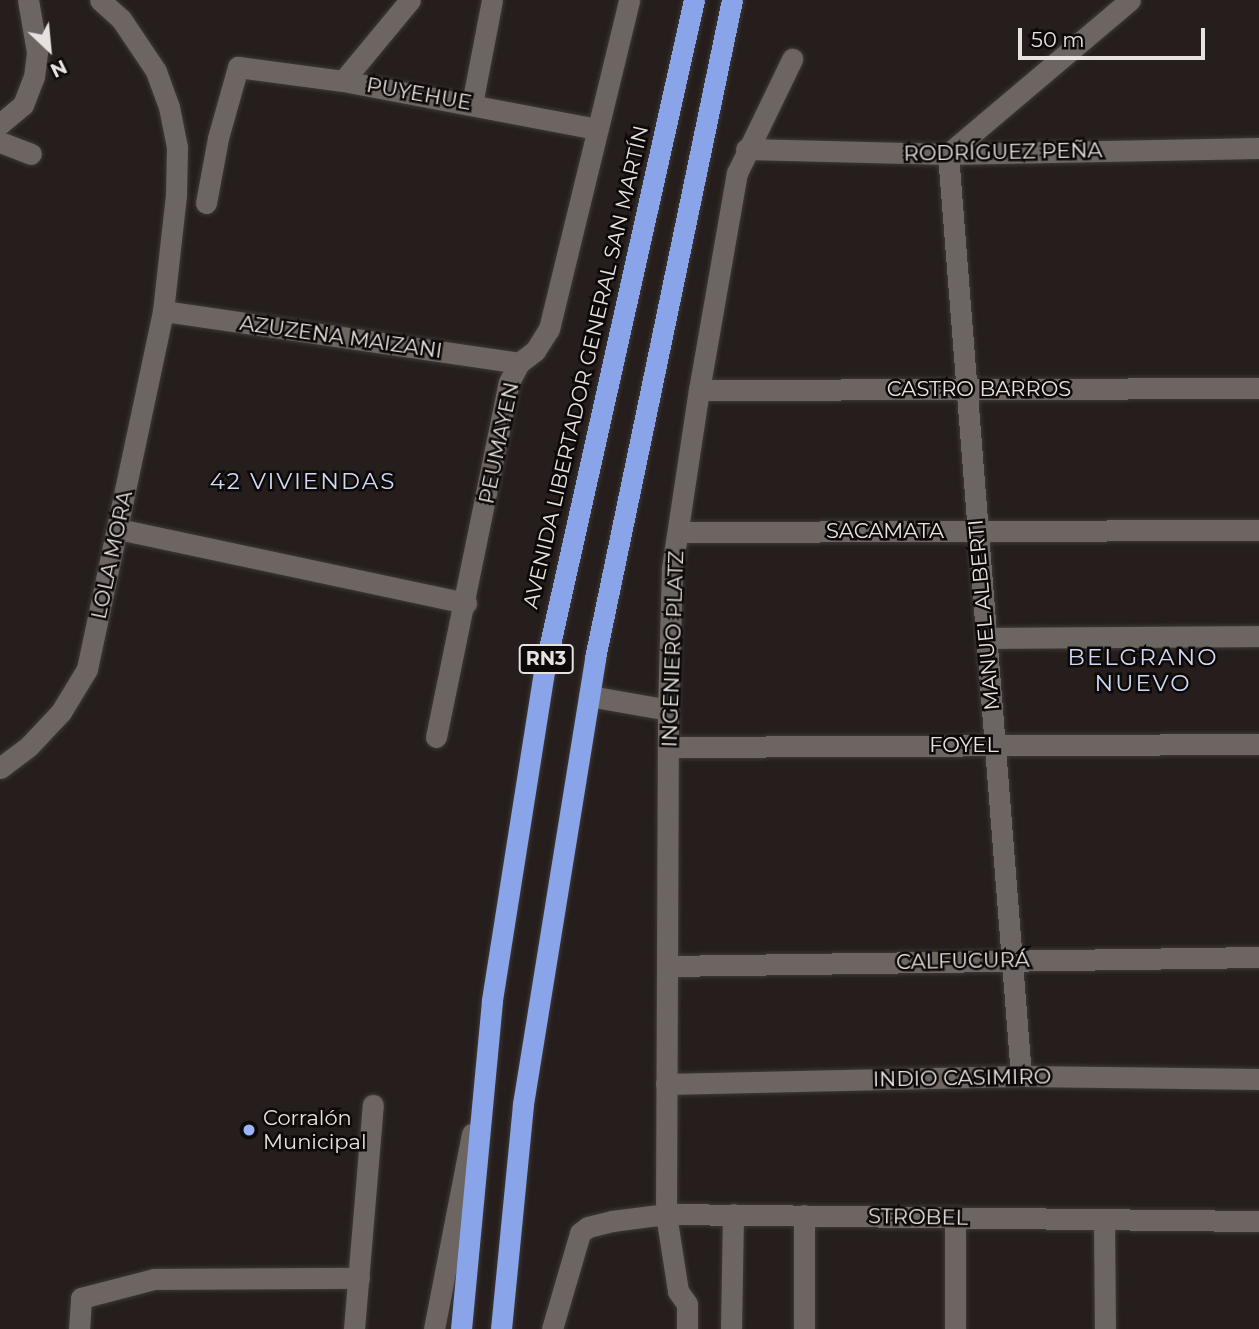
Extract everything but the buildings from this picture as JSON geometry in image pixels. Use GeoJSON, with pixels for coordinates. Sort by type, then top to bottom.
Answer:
{"type":"FeatureCollection","features":[{"type":"Feature","properties":{"kind":"highway","name":"AVENIDA LIBERTADOR GENERAL SAN MARTÍN"},"geometry":{"type":"LineString","coordinates":[[461,1329],[484,1070],[523,792],[544,671],[694,0]]}},
{"type":"Feature","properties":{"kind":"highway","name":"RN3"},"geometry":{"type":"LineString","coordinates":[[501,1329],[523,1104],[589,696],[732,0]]}},
{"type":"Feature","properties":{"kind":"street"},"geometry":{"type":"LineString","coordinates":[[0,124],[23,105],[34,77],[37,52],[28,0]]}},
{"type":"Feature","properties":{"kind":"street","name":"LOLA MORA"},"geometry":{"type":"LineString","coordinates":[[0,768],[29,746],[61,712],[87,669],[163,311],[176,195],[177,147],[169,107],[156,71],[121,19],[100,0]]}},
{"type":"Feature","properties":{"kind":"street"},"geometry":{"type":"LineString","coordinates":[[343,80],[410,0]]}},
{"type":"Feature","properties":{"kind":"street"},"geometry":{"type":"LineString","coordinates":[[472,104],[492,0]]}},
{"type":"Feature","properties":{"kind":"street","name":"PEUMAYEN"},"geometry":{"type":"LineString","coordinates":[[436,737],[466,603],[509,382],[519,363],[535,351],[549,329],[629,0]]}},
{"type":"Feature","properties":{"kind":"street"},"geometry":{"type":"LineString","coordinates":[[948,154],[1130,0]]}},
{"type":"Feature","properties":{"kind":"street","name":"INGENIERO PLATZ"},"geometry":{"type":"LineString","coordinates":[[687,1329],[687,1304],[678,1291],[666,1214],[667,710],[673,568],[699,390],[737,173],[746,149],[792,59]]}},
{"type":"Feature","properties":{"kind":"street","name":"PUYEHUE"},"geometry":{"type":"LineString","coordinates":[[206,203],[218,138],[238,68],[343,80],[598,129]]}},
{"type":"Feature","properties":{"kind":"street"},"geometry":{"type":"LineString","coordinates":[[0,142],[31,154]]}},
{"type":"Feature","properties":{"kind":"street","name":"RODRÍGUEZ PEÑA"},"geometry":{"type":"LineString","coordinates":[[746,149],[948,154],[1259,148]]}},
{"type":"Feature","properties":{"kind":"street","name":"MANUEL ALBERTI"},"geometry":{"type":"LineString","coordinates":[[948,154],[1021,1076]]}},
{"type":"Feature","properties":{"kind":"street","name":"AZUZENA MAIZANI"},"geometry":{"type":"LineString","coordinates":[[163,311],[519,363]]}},
{"type":"Feature","properties":{"kind":"street","name":"CASTRO BARROS"},"geometry":{"type":"LineString","coordinates":[[699,390],[1259,388]]}},
{"type":"Feature","properties":{"kind":"street"},"geometry":{"type":"LineString","coordinates":[[118,529],[466,603]]}},
{"type":"Feature","properties":{"kind":"street","name":"SACAMATA"},"geometry":{"type":"LineString","coordinates":[[678,531],[1259,530]]}},
{"type":"Feature","properties":{"kind":"street"},"geometry":{"type":"LineString","coordinates":[[986,638],[1259,636]]}},
{"type":"Feature","properties":{"kind":"street"},"geometry":{"type":"LineString","coordinates":[[589,696],[667,710]]}},
{"type":"Feature","properties":{"kind":"street","name":"FOYEL"},"geometry":{"type":"LineString","coordinates":[[668,747],[1259,744]]}},
{"type":"Feature","properties":{"kind":"street","name":"CALFUCURÁ"},"geometry":{"type":"LineString","coordinates":[[667,966],[1259,957]]}},
{"type":"Feature","properties":{"kind":"street"},"geometry":{"type":"LineString","coordinates":[[434,1329],[484,1070]]}},
{"type":"Feature","properties":{"kind":"street","name":"INDIO CASIMIRO"},"geometry":{"type":"LineString","coordinates":[[666,1084],[1021,1076],[1259,1079]]}},
{"type":"Feature","properties":{"kind":"street"},"geometry":{"type":"LineString","coordinates":[[354,1329],[373,1105]]}},
{"type":"Feature","properties":{"kind":"street","name":"STROBEL"},"geometry":{"type":"LineString","coordinates":[[552,1329],[580,1233],[588,1227],[612,1221],[666,1214],[1259,1221]]}},
{"type":"Feature","properties":{"kind":"street"},"geometry":{"type":"LineString","coordinates":[[731,1329],[733,1214]]}},
{"type":"Feature","properties":{"kind":"street"},"geometry":{"type":"LineString","coordinates":[[804,1215],[804,1329]]}},
{"type":"Feature","properties":{"kind":"street"},"geometry":{"type":"LineString","coordinates":[[955,1217],[956,1329]]}},
{"type":"Feature","properties":{"kind":"street"},"geometry":{"type":"LineString","coordinates":[[1104,1219],[1105,1329]]}},
{"type":"Feature","properties":{"kind":"street"},"geometry":{"type":"LineString","coordinates":[[79,1329],[81,1298],[154,1279],[359,1278]]}},
{"type":"Feature","properties":{"kind":"place","name":"Corralón Municipal"},"geometry":{"type":"Point","coordinates":[249,1130]}},
{"type":"Feature","properties":{"kind":"district","name":"42 VIVIENDAS"},"geometry":{"type":"Point","coordinates":[303,481]}},
{"type":"Feature","properties":{"kind":"district","name":"BELGRANO NUEVO"},"geometry":{"type":"Point","coordinates":[1143,670]}}]}
